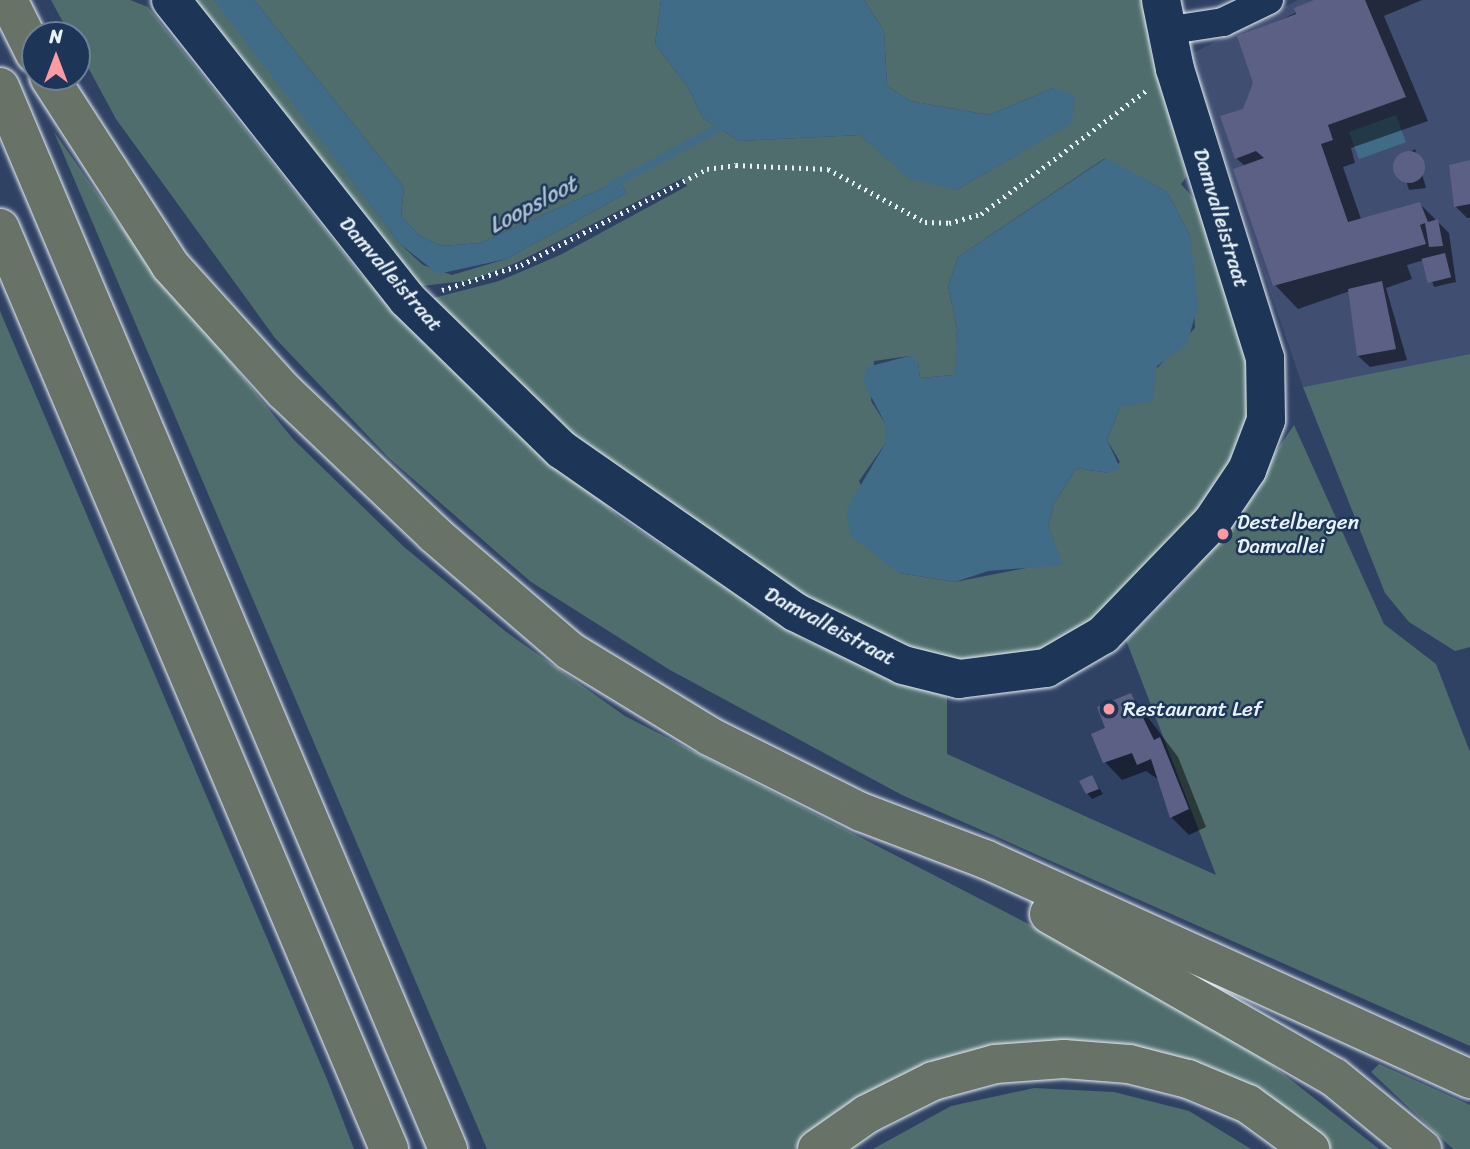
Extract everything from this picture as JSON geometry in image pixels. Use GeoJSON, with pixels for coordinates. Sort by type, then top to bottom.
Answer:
{"type":"FeatureCollection","features":[{"type":"Feature","properties":{"kind":"highway"},"geometry":{"type":"LineString","coordinates":[[8,0],[21,26]]}},
{"type":"Feature","properties":{"kind":"highway"},"geometry":{"type":"LineString","coordinates":[[0,87],[448,1149]]}},
{"type":"Feature","properties":{"kind":"highway"},"geometry":{"type":"LineString","coordinates":[[58,91],[170,265],[284,391],[434,534],[570,651],[709,736],[884,823],[1262,1031],[1394,1120],[1422,1149]]}},
{"type":"Feature","properties":{"kind":"highway"},"geometry":{"type":"LineString","coordinates":[[0,228],[389,1149]]}},
{"type":"Feature","properties":{"kind":"highway"},"geometry":{"type":"LineString","coordinates":[[884,823],[985,859],[1470,1079]]}},
{"type":"Feature","properties":{"kind":"highway"},"geometry":{"type":"LineString","coordinates":[[817,1149],[867,1114],[933,1081],[995,1064],[1063,1059],[1129,1064],[1188,1079],[1248,1104],[1310,1149]]}},
{"type":"Feature","properties":{"kind":"street","name":"Damvalleistraat"},"geometry":{"type":"LineString","coordinates":[[171,0],[407,299],[562,450],[795,612],[903,665],[958,679],[1046,668],[1103,635],[1212,522],[1247,470],[1266,420],[1265,358],[1175,69],[1163,16]]}},
{"type":"Feature","properties":{"kind":"street"},"geometry":{"type":"LineString","coordinates":[[1163,16],[1223,22],[1269,0]]}},
{"type":"Feature","properties":{"kind":"path"},"geometry":{"type":"LineString","coordinates":[[407,299],[521,265],[707,169],[828,169],[925,222],[949,223],[981,214],[1175,69]]}},
{"type":"Feature","properties":{"kind":"shaded area"},"geometry":{"type":"Polygon","coordinates":[[[214,0],[254,0],[404,187],[401,216],[420,236],[442,246],[480,243],[619,181],[627,193],[506,259],[438,274],[400,244],[214,0]]]}},
{"type":"Feature","properties":{"kind":"shaded area"},"geometry":{"type":"Polygon","coordinates":[[[661,0],[864,0],[884,31],[887,86],[910,101],[989,115],[1053,88],[1075,96],[1072,123],[956,190],[909,179],[860,135],[739,141],[703,118],[688,87],[655,44],[661,0]]]}},
{"type":"Feature","properties":{"kind":"shaded area"},"geometry":{"type":"Polygon","coordinates":[[[1298,0],[1470,0],[1470,354],[1303,387],[1189,55],[1298,0]]]}},
{"type":"Feature","properties":{"kind":"shaded area"},"geometry":{"type":"Polygon","coordinates":[[[1396,115],[1406,142],[1359,159],[1349,132],[1396,115]]]}},
{"type":"Feature","properties":{"kind":"shaded area"},"geometry":{"type":"Polygon","coordinates":[[[1106,158],[1167,192],[1190,236],[1198,305],[1187,344],[1157,366],[1152,402],[1120,407],[1107,440],[1120,468],[1109,473],[1076,468],[1054,504],[1048,526],[1063,565],[988,571],[955,582],[899,573],[851,536],[846,510],[885,444],[885,423],[863,381],[867,367],[909,356],[918,361],[920,378],[954,375],[957,328],[948,286],[958,257],[1106,158]]]}},
{"type":"Feature","properties":{"kind":"green space"},"geometry":{"type":"Polygon","coordinates":[[[51,0],[130,0],[148,7],[361,275],[619,517],[807,641],[947,697],[947,754],[1216,875],[1126,640],[1194,571],[1294,425],[1384,624],[1436,664],[1470,752],[1470,1046],[902,795],[670,670],[531,582],[389,458],[275,338],[116,119],[91,73],[91,21],[62,21],[51,0]]]}},
{"type":"Feature","properties":{"kind":"green space"},"geometry":{"type":"Polygon","coordinates":[[[182,0],[214,0],[222,8],[400,244],[423,265],[452,275],[506,259],[627,193],[619,181],[480,243],[442,246],[420,236],[401,216],[404,187],[254,0],[661,0],[655,44],[688,87],[703,118],[739,141],[860,135],[893,164],[956,190],[1071,123],[1053,88],[989,115],[910,101],[887,86],[884,31],[864,0],[1149,0],[1149,44],[1187,176],[1181,184],[1203,209],[1242,311],[1253,407],[1243,447],[1149,577],[1048,653],[991,664],[909,652],[791,591],[588,452],[430,299],[499,281],[560,255],[687,186],[683,178],[518,262],[472,280],[422,286],[182,0]],[[1105,158],[958,257],[948,286],[957,328],[955,375],[920,378],[918,362],[909,356],[874,361],[871,401],[885,423],[885,444],[859,481],[899,573],[955,582],[1061,561],[1048,526],[1054,504],[1076,468],[1109,473],[1120,462],[1107,440],[1120,407],[1195,328],[1190,236],[1167,192],[1105,158]]]}},
{"type":"Feature","properties":{"kind":"green space"},"geometry":{"type":"Polygon","coordinates":[[[54,132],[116,220],[293,439],[403,546],[505,631],[625,716],[1050,935],[1254,1051],[1379,1149],[1331,1149],[1298,1119],[1110,1048],[833,1116],[795,1149],[487,1149],[54,132]]]}},
{"type":"Feature","properties":{"kind":"green space"},"geometry":{"type":"Polygon","coordinates":[[[0,311],[329,1084],[354,1149],[0,1149],[0,311]]]}},
{"type":"Feature","properties":{"kind":"green space"},"geometry":{"type":"Polygon","coordinates":[[[1470,354],[1470,647],[1455,651],[1409,622],[1385,593],[1303,387],[1470,354]]]}},
{"type":"Feature","properties":{"kind":"green space"},"geometry":{"type":"Polygon","coordinates":[[[1379,1064],[1470,1105],[1470,1149],[1453,1149],[1371,1072],[1379,1064]]]}},
{"type":"Feature","properties":{"kind":"green space"},"geometry":{"type":"Polygon","coordinates":[[[1034,1088],[1114,1092],[1189,1111],[1251,1149],[873,1149],[951,1106],[1034,1088]]]}},
{"type":"Feature","properties":{"kind":"building"},"geometry":{"type":"Polygon","coordinates":[[[1314,0],[1365,0],[1406,97],[1328,125],[1333,140],[1321,144],[1348,222],[1420,202],[1428,222],[1438,219],[1443,246],[1429,247],[1425,223],[1420,225],[1426,244],[1273,286],[1233,169],[1264,158],[1256,151],[1235,159],[1220,116],[1243,109],[1253,83],[1237,36],[1296,14],[1294,8],[1314,0]]]}},
{"type":"Feature","properties":{"kind":"building"},"geometry":{"type":"Polygon","coordinates":[[[1409,151],[1420,156],[1425,167],[1420,178],[1409,183],[1398,178],[1393,167],[1398,156],[1409,151]]]}},
{"type":"Feature","properties":{"kind":"building"},"geometry":{"type":"Polygon","coordinates":[[[1470,160],[1470,204],[1454,207],[1449,165],[1470,160]]]}},
{"type":"Feature","properties":{"kind":"building"},"geometry":{"type":"Polygon","coordinates":[[[1445,253],[1451,277],[1428,283],[1422,259],[1445,253]]]}},
{"type":"Feature","properties":{"kind":"building"},"geometry":{"type":"Polygon","coordinates":[[[1382,281],[1396,349],[1357,356],[1348,289],[1382,281]]]}},
{"type":"Feature","properties":{"kind":"building"},"geometry":{"type":"Polygon","coordinates":[[[1131,693],[1154,740],[1160,737],[1189,809],[1170,818],[1151,759],[1137,765],[1132,753],[1103,763],[1091,734],[1105,728],[1097,707],[1131,693]]]}},
{"type":"Feature","properties":{"kind":"building"},"geometry":{"type":"Polygon","coordinates":[[[1092,775],[1099,789],[1086,794],[1079,781],[1092,775]]]}},
{"type":"Feature","properties":{"kind":"waterway","name":"Loopsloot"},"geometry":{"type":"LineString","coordinates":[[612,185],[724,125]]}},
{"type":"Feature","properties":{"kind":"place","name":"Destelbergen Damvallei"},"geometry":{"type":"Point","coordinates":[1223,534]}},
{"type":"Feature","properties":{"kind":"place","name":"Restaurant Lef"},"geometry":{"type":"Point","coordinates":[1109,709]}}]}
